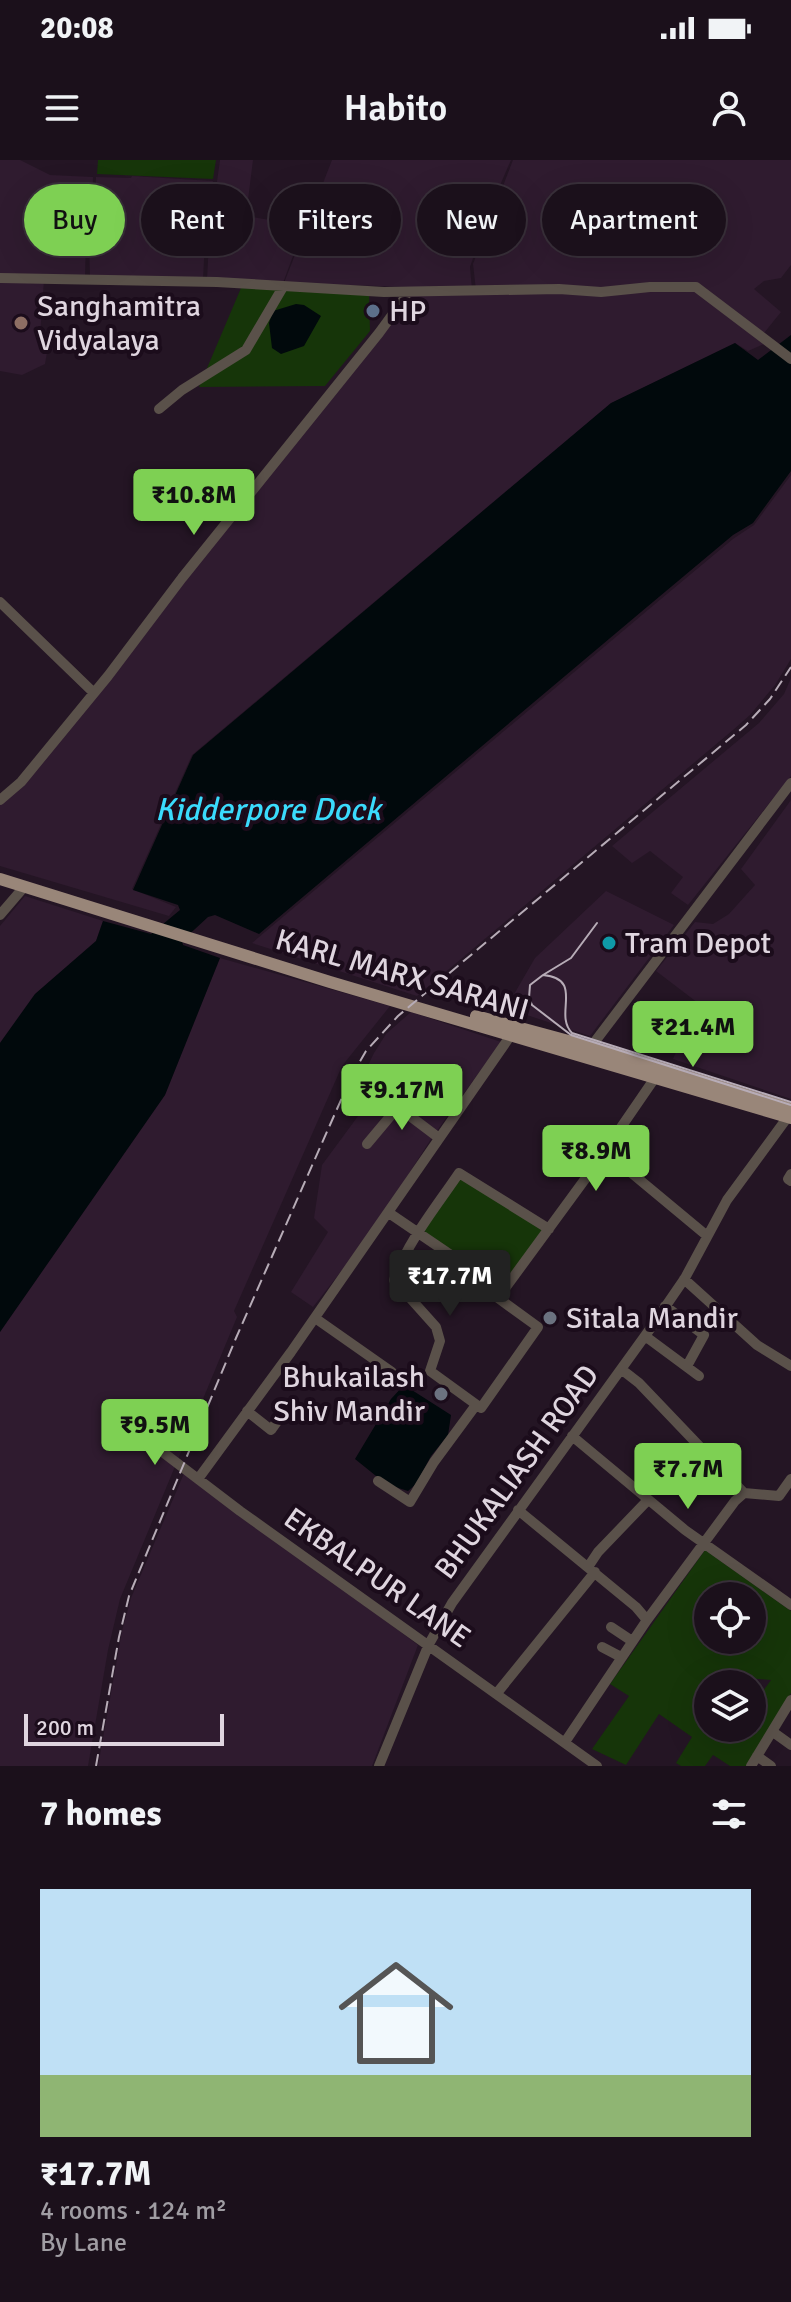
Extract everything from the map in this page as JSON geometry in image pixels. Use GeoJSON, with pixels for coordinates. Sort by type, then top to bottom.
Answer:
{"type":"FeatureCollection","features":[{"type":"Feature","properties":{"kind":"main road"},"geometry":{"type":"LineString","coordinates":[[0,872],[141,920]]}},
{"type":"Feature","properties":{"kind":"main road","name":"KARL MARX SARANI"},"geometry":{"type":"LineString","coordinates":[[0,879],[511,1035],[591,1046],[658,1072],[790,1114]]}},
{"type":"Feature","properties":{"kind":"main road"},"geometry":{"type":"LineString","coordinates":[[204,939],[591,1046]]}},
{"type":"Feature","properties":{"kind":"street"},"geometry":{"type":"LineString","coordinates":[[0,278],[217,282],[409,292],[559,289],[601,292],[650,287],[696,287],[791,359]]}},
{"type":"Feature","properties":{"kind":"street"},"geometry":{"type":"LineString","coordinates":[[159,409],[182,390],[246,350],[283,287]]}},
{"type":"Feature","properties":{"kind":"street"},"geometry":{"type":"LineString","coordinates":[[0,800],[21,782],[94,693],[182,578],[377,337],[409,292]]}},
{"type":"Feature","properties":{"kind":"street"},"geometry":{"type":"LineString","coordinates":[[0,602],[94,693]]}},
{"type":"Feature","properties":{"kind":"street"},"geometry":{"type":"LineString","coordinates":[[591,1046],[791,783]]}},
{"type":"Feature","properties":{"kind":"street"},"geometry":{"type":"LineString","coordinates":[[0,915],[24,887]]}},
{"type":"Feature","properties":{"kind":"street"},"geometry":{"type":"LineString","coordinates":[[198,1479],[315,1318],[511,1035]]}},
{"type":"Feature","properties":{"kind":"street"},"geometry":{"type":"LineString","coordinates":[[498,1298],[658,1072]]}},
{"type":"Feature","properties":{"kind":"street"},"geometry":{"type":"LineString","coordinates":[[367,1144],[398,1107],[439,1138]]}},
{"type":"Feature","properties":{"kind":"street","name":"BHUKALIASH ROAD"},"geometry":{"type":"LineString","coordinates":[[379,1766],[429,1644],[459,1592],[645,1336],[684,1279],[727,1200],[790,1114]]}},
{"type":"Feature","properties":{"kind":"street"},"geometry":{"type":"LineString","coordinates":[[605,1151],[706,1235]]}},
{"type":"Feature","properties":{"kind":"street"},"geometry":{"type":"LineString","coordinates":[[389,1213],[419,1231],[464,1264],[498,1298],[538,1327],[481,1408],[430,1371],[440,1341],[436,1327],[394,1280],[399,1266],[419,1231],[459,1173],[549,1229]]}},
{"type":"Feature","properties":{"kind":"street"},"geometry":{"type":"LineString","coordinates":[[791,1174],[788,1179],[791,1181]]}},
{"type":"Feature","properties":{"kind":"street"},"geometry":{"type":"LineString","coordinates":[[684,1279],[757,1345],[791,1366]]}},
{"type":"Feature","properties":{"kind":"street"},"geometry":{"type":"LineString","coordinates":[[667,1304],[704,1335],[687,1366]]}},
{"type":"Feature","properties":{"kind":"street"},"geometry":{"type":"LineString","coordinates":[[315,1318],[392,1372]]}},
{"type":"Feature","properties":{"kind":"street"},"geometry":{"type":"LineString","coordinates":[[645,1336],[699,1376]]}},
{"type":"Feature","properties":{"kind":"street"},"geometry":{"type":"LineString","coordinates":[[621,1369],[639,1383],[744,1493],[779,1496],[791,1479]]}},
{"type":"Feature","properties":{"kind":"street"},"geometry":{"type":"LineString","coordinates":[[378,1481],[410,1502],[434,1462],[476,1405]]}},
{"type":"Feature","properties":{"kind":"street"},"geometry":{"type":"LineString","coordinates":[[247,1411],[271,1430],[288,1406]]}},
{"type":"Feature","properties":{"kind":"street","name":"EKBALPUR LANE"},"geometry":{"type":"LineString","coordinates":[[131,1428],[597,1766]]}},
{"type":"Feature","properties":{"kind":"street"},"geometry":{"type":"LineString","coordinates":[[572,1436],[704,1545],[791,1605]]}},
{"type":"Feature","properties":{"kind":"street"},"geometry":{"type":"LineString","coordinates":[[565,1742],[647,1620],[744,1493]]}},
{"type":"Feature","properties":{"kind":"street"},"geometry":{"type":"LineString","coordinates":[[497,1693],[592,1570],[598,1552],[647,1501]]}},
{"type":"Feature","properties":{"kind":"street"},"geometry":{"type":"LineString","coordinates":[[518,1510],[636,1607],[647,1620]]}},
{"type":"Feature","properties":{"kind":"street"},"geometry":{"type":"LineString","coordinates":[[611,1627],[632,1641]]}},
{"type":"Feature","properties":{"kind":"street"},"geometry":{"type":"LineString","coordinates":[[602,1647],[621,1657]]}},
{"type":"Feature","properties":{"kind":"street"},"geometry":{"type":"LineString","coordinates":[[771,1766],[754,1761],[791,1700]]}},
{"type":"Feature","properties":{"kind":"street"},"geometry":{"type":"LineString","coordinates":[[773,1732],[791,1745]]}},
{"type":"Feature","properties":{"kind":"shaded area"},"geometry":{"type":"Polygon","coordinates":[[[0,160],[20,160],[50,175],[93,177],[93,184],[24,184],[24,256],[86,256],[85,278],[0,276],[0,160]]]}},
{"type":"Feature","properties":{"kind":"shaded area"},"geometry":{"type":"Polygon","coordinates":[[[220,160],[253,160],[250,184],[217,184],[220,160]]]}},
{"type":"Feature","properties":{"kind":"shaded area"},"geometry":{"type":"Polygon","coordinates":[[[332,160],[511,160],[501,184],[417,184],[417,256],[474,256],[470,267],[472,289],[284,283],[295,256],[401,256],[401,184],[323,184],[332,160]]]}},
{"type":"Feature","properties":{"kind":"shaded area"},"geometry":{"type":"Polygon","coordinates":[[[513,160],[791,160],[791,265],[781,278],[764,281],[754,289],[781,312],[764,333],[698,285],[601,290],[476,290],[473,264],[476,256],[526,256],[526,184],[504,184],[513,160]]]}},
{"type":"Feature","properties":{"kind":"shaded area"},"geometry":{"type":"Polygon","coordinates":[[[96,177],[213,181],[213,184],[141,184],[141,256],[204,256],[203,280],[90,278],[89,256],[125,256],[125,184],[96,184],[96,177]]]}},
{"type":"Feature","properties":{"kind":"shaded area"},"geometry":{"type":"Polygon","coordinates":[[[253,217],[269,220],[269,256],[293,256],[283,283],[207,280],[208,256],[253,256],[253,217]]]}},
{"type":"Feature","properties":{"kind":"shaded area","name":"Sanghamitra Vidyalaya"},"geometry":{"type":"Polygon","coordinates":[[[0,280],[44,280],[40,336],[49,341],[45,364],[22,375],[0,371],[0,280]]]}},
{"type":"Feature","properties":{"kind":"shaded area"},"geometry":{"type":"Polygon","coordinates":[[[695,289],[766,343],[748,351],[735,343],[610,404],[192,755],[132,889],[176,907],[169,916],[0,866],[0,804],[410,293],[695,289]]]}},
{"type":"Feature","properties":{"kind":"shaded area"},"geometry":{"type":"Polygon","coordinates":[[[791,475],[791,659],[775,685],[733,730],[417,996],[252,943],[733,539],[754,525],[791,475]]]}},
{"type":"Feature","properties":{"kind":"shaded area"},"geometry":{"type":"Polygon","coordinates":[[[791,678],[791,776],[688,905],[671,893],[683,877],[650,851],[632,863],[612,846],[759,723],[784,694],[791,678]]]}},
{"type":"Feature","properties":{"kind":"shaded area"},"geometry":{"type":"Polygon","coordinates":[[[791,800],[791,1099],[673,1059],[698,1003],[656,971],[695,922],[713,924],[729,914],[755,885],[741,869],[791,800]]]}},
{"type":"Feature","properties":{"kind":"shaded area"},"geometry":{"type":"Polygon","coordinates":[[[606,891],[674,925],[590,1036],[509,1009],[535,958],[606,891]]]}},
{"type":"Feature","properties":{"kind":"shaded area"},"geometry":{"type":"Polygon","coordinates":[[[25,896],[103,921],[96,941],[35,994],[0,1043],[0,926],[25,896]]]}},
{"type":"Feature","properties":{"kind":"shaded area"},"geometry":{"type":"Polygon","coordinates":[[[220,958],[390,1006],[342,1066],[234,1311],[237,1317],[120,1599],[88,1766],[0,1766],[0,1332],[165,1095],[220,958]]]}},
{"type":"Feature","properties":{"kind":"shaded area"},"geometry":{"type":"Polygon","coordinates":[[[411,1012],[501,1042],[431,1139],[369,1236],[313,1307],[291,1292],[328,1232],[314,1218],[322,1165],[364,1108],[350,1102],[374,1053],[386,1034],[411,1012]]]}},
{"type":"Feature","properties":{"kind":"shaded area"},"geometry":{"type":"Polygon","coordinates":[[[185,1471],[418,1645],[372,1766],[98,1766],[122,1631],[131,1598],[185,1471]]]}},
{"type":"Feature","properties":{"kind":"green space"},"geometry":{"type":"Polygon","coordinates":[[[98,160],[216,160],[213,179],[97,174],[98,160]]]}},
{"type":"Feature","properties":{"kind":"green space"},"geometry":{"type":"Polygon","coordinates":[[[241,288],[369,294],[370,331],[325,386],[199,387],[241,288]]]}},
{"type":"Feature","properties":{"kind":"green space"},"geometry":{"type":"Polygon","coordinates":[[[459,1176],[546,1230],[498,1293],[423,1230],[459,1176]]]}},
{"type":"Feature","properties":{"kind":"green space"},"geometry":{"type":"Polygon","coordinates":[[[705,1550],[750,1582],[694,1582],[694,1654],[766,1654],[766,1593],[791,1611],[791,1693],[766,1734],[766,1687],[771,1680],[766,1680],[766,1670],[694,1670],[694,1742],[761,1742],[747,1766],[730,1766],[713,1755],[705,1766],[681,1766],[676,1763],[692,1737],[659,1714],[626,1765],[592,1749],[629,1696],[610,1684],[705,1550]]]}},
{"type":"Feature","properties":{"kind":"water"},"geometry":{"type":"Polygon","coordinates":[[[296,304],[304,305],[321,316],[304,346],[281,354],[272,348],[269,323],[273,311],[296,304]]]}},
{"type":"Feature","properties":{"kind":"water","name":"Kidderpore Dock"},"geometry":{"type":"Polygon","coordinates":[[[791,335],[791,471],[753,523],[733,535],[259,934],[215,915],[208,917],[182,941],[183,945],[220,958],[165,1095],[0,1332],[0,1043],[35,994],[96,941],[103,921],[151,934],[180,910],[178,905],[133,890],[193,755],[611,403],[735,343],[758,360],[791,335]]]}},
{"type":"Feature","properties":{"kind":"water"},"geometry":{"type":"Polygon","coordinates":[[[404,1385],[451,1415],[448,1435],[431,1456],[416,1484],[408,1491],[386,1484],[355,1459],[391,1399],[404,1385]]]}},
{"type":"Feature","properties":{"kind":"tram line"},"geometry":{"type":"LineString","coordinates":[[543,975],[571,958],[597,923]]}},
{"type":"Feature","properties":{"kind":"tram line"},"geometry":{"type":"LineString","coordinates":[[791,1102],[572,1033],[565,1016],[566,990],[563,983],[543,975],[530,985],[532,1005],[571,1035],[791,1105]]}},
{"type":"Feature","properties":{"kind":"railway"},"geometry":{"type":"LineString","coordinates":[[96,1766],[129,1596],[236,1338],[352,1075],[366,1051],[398,1016],[746,725],[770,699],[791,667]]}},
{"type":"Feature","properties":{"kind":"place","name":"HP"},"geometry":{"type":"Point","coordinates":[373,311]}},
{"type":"Feature","properties":{"kind":"place","name":"Sanghamitra Vidyalaya"},"geometry":{"type":"Point","coordinates":[21,323]}},
{"type":"Feature","properties":{"kind":"place","name":"Tram Depot"},"geometry":{"type":"Point","coordinates":[609,943]}},
{"type":"Feature","properties":{"kind":"place","name":"Sitala Mandir"},"geometry":{"type":"Point","coordinates":[550,1318]}},
{"type":"Feature","properties":{"kind":"place","name":"Bhukailash Shiv Mandir"},"geometry":{"type":"Point","coordinates":[441,1394]}}]}
